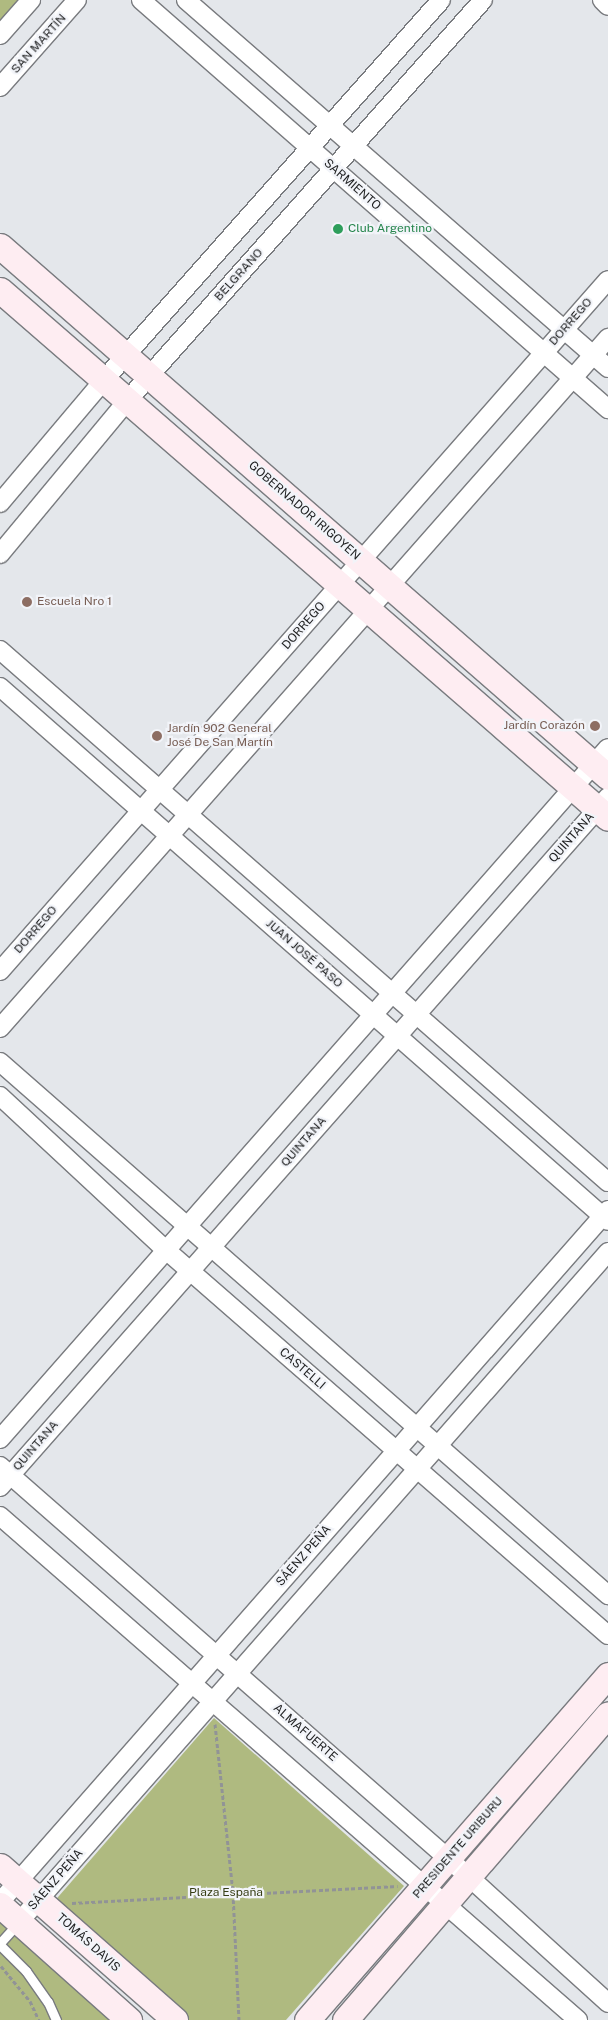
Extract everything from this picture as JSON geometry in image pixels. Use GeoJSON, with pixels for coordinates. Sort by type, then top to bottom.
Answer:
{"type":"FeatureCollection","features":[{"type":"Feature","properties":{"kind":"street"},"geometry":{"type":"LineString","coordinates":[[0,36],[32,0]]}},
{"type":"Feature","properties":{"kind":"street","name":"SAN MARTÍN"},"geometry":{"type":"LineString","coordinates":[[0,87],[78,0]]}},
{"type":"Feature","properties":{"kind":"street","name":"SARMIENTO"},"geometry":{"type":"LineString","coordinates":[[141,0],[608,409]]}},
{"type":"Feature","properties":{"kind":"street"},"geometry":{"type":"LineString","coordinates":[[186,0],[608,368]]}},
{"type":"Feature","properties":{"kind":"street"},"geometry":{"type":"LineString","coordinates":[[0,503],[104,381],[441,0]]}},
{"type":"Feature","properties":{"kind":"street","name":"BELGRANO"},"geometry":{"type":"LineString","coordinates":[[0,554],[149,376],[483,0]]}},
{"type":"Feature","properties":{"kind":"street"},"geometry":{"type":"LineString","coordinates":[[602,0],[608,6]]}},
{"type":"Feature","properties":{"kind":"street","name":"GOBERNADOR IRIGOYEN"},"geometry":{"type":"LineString","coordinates":[[0,246],[390,586],[603,763]]}},
{"type":"Feature","properties":{"kind":"street","name":"DORREGO"},"geometry":{"type":"LineString","coordinates":[[0,971],[608,280]]}},
{"type":"Feature","properties":{"kind":"street"},"geometry":{"type":"LineString","coordinates":[[0,290],[573,788],[604,808]]}},
{"type":"Feature","properties":{"kind":"street"},"geometry":{"type":"LineString","coordinates":[[0,1028],[608,338]]}},
{"type":"Feature","properties":{"kind":"street"},"geometry":{"type":"LineString","coordinates":[[0,650],[608,1182]]}},
{"type":"Feature","properties":{"kind":"street","name":"JUAN JOSÉ PASO"},"geometry":{"type":"LineString","coordinates":[[0,686],[397,1036],[606,1216]]}},
{"type":"Feature","properties":{"kind":"street"},"geometry":{"type":"LineString","coordinates":[[0,1439],[573,788],[603,763]]}},
{"type":"Feature","properties":{"kind":"street","name":"QUINTANA"},"geometry":{"type":"LineString","coordinates":[[3,1476],[190,1271],[416,1014],[604,808]]}},
{"type":"Feature","properties":{"kind":"street"},"geometry":{"type":"LineString","coordinates":[[0,1062],[608,1595]]}},
{"type":"Feature","properties":{"kind":"street","name":"CASTELLI"},"geometry":{"type":"LineString","coordinates":[[0,1096],[166,1250],[608,1636]]}},
{"type":"Feature","properties":{"kind":"street","name":"SÁENZ PEÑA"},"geometry":{"type":"LineString","coordinates":[[0,1904],[9,1874],[192,1684],[416,1428],[606,1216]]}},
{"type":"Feature","properties":{"kind":"street","name":"SÁENZ PEÑA"},"geometry":{"type":"LineString","coordinates":[[19,1922],[213,1710],[237,1674],[608,1252]]}},
{"type":"Feature","properties":{"kind":"street","name":"ALMAFUERTE"},"geometry":{"type":"LineString","coordinates":[[3,1476],[237,1674],[448,1858],[608,2003]]}},
{"type":"Feature","properties":{"kind":"street"},"geometry":{"type":"LineString","coordinates":[[0,1516],[192,1684],[213,1710],[414,1886],[445,1904],[578,2020]]}},
{"type":"Feature","properties":{"kind":"street","name":"PRESIDENTE URIBURU"},"geometry":{"type":"LineString","coordinates":[[307,2020],[414,1886],[448,1858],[608,1675]]}},
{"type":"Feature","properties":{"kind":"street","name":"PRESIDENTE URIBURU"},"geometry":{"type":"LineString","coordinates":[[345,2020],[608,1714]]}},
{"type":"Feature","properties":{"kind":"street","name":"TOMÁS DAVIS"},"geometry":{"type":"LineString","coordinates":[[9,1874],[175,2020]]}},
{"type":"Feature","properties":{"kind":"street"},"geometry":{"type":"LineString","coordinates":[[0,1904],[129,2020]]}},
{"type":"Feature","properties":{"kind":"lane"},"geometry":{"type":"LineString","coordinates":[[19,1922],[0,1944],[26,1971],[48,2002],[56,2020]]}},
{"type":"Feature","properties":{"kind":"path"},"geometry":{"type":"LineString","coordinates":[[213,1710],[233,1893],[239,2020]]}},
{"type":"Feature","properties":{"kind":"path"},"geometry":{"type":"LineString","coordinates":[[71,1903],[233,1893],[414,1886]]}},
{"type":"Feature","properties":{"kind":"path"},"geometry":{"type":"LineString","coordinates":[[0,1964],[30,2001],[39,2020]]}},
{"type":"Feature","properties":{"kind":"green space"},"geometry":{"type":"Polygon","coordinates":[[[0,0],[24,0],[0,27],[0,0]]]}},
{"type":"Feature","properties":{"kind":"green space","name":"Plaza España"},"geometry":{"type":"Polygon","coordinates":[[[214,1718],[404,1886],[286,2020],[183,2020],[52,1904],[214,1718]]]}},
{"type":"Feature","properties":{"kind":"green space"},"geometry":{"type":"Polygon","coordinates":[[[0,1919],[116,2020],[0,2020],[0,1919]]]}},
{"type":"Feature","properties":{"kind":"place","name":"Club Argentino"},"geometry":{"type":"Point","coordinates":[338,229]}},
{"type":"Feature","properties":{"kind":"place","name":"Escuela Nro 1"},"geometry":{"type":"Point","coordinates":[27,602]}},
{"type":"Feature","properties":{"kind":"place","name":"Jardín Corazón"},"geometry":{"type":"Point","coordinates":[595,726]}},
{"type":"Feature","properties":{"kind":"place","name":"Jardín 902 General José De San Martín"},"geometry":{"type":"Point","coordinates":[157,736]}}]}
